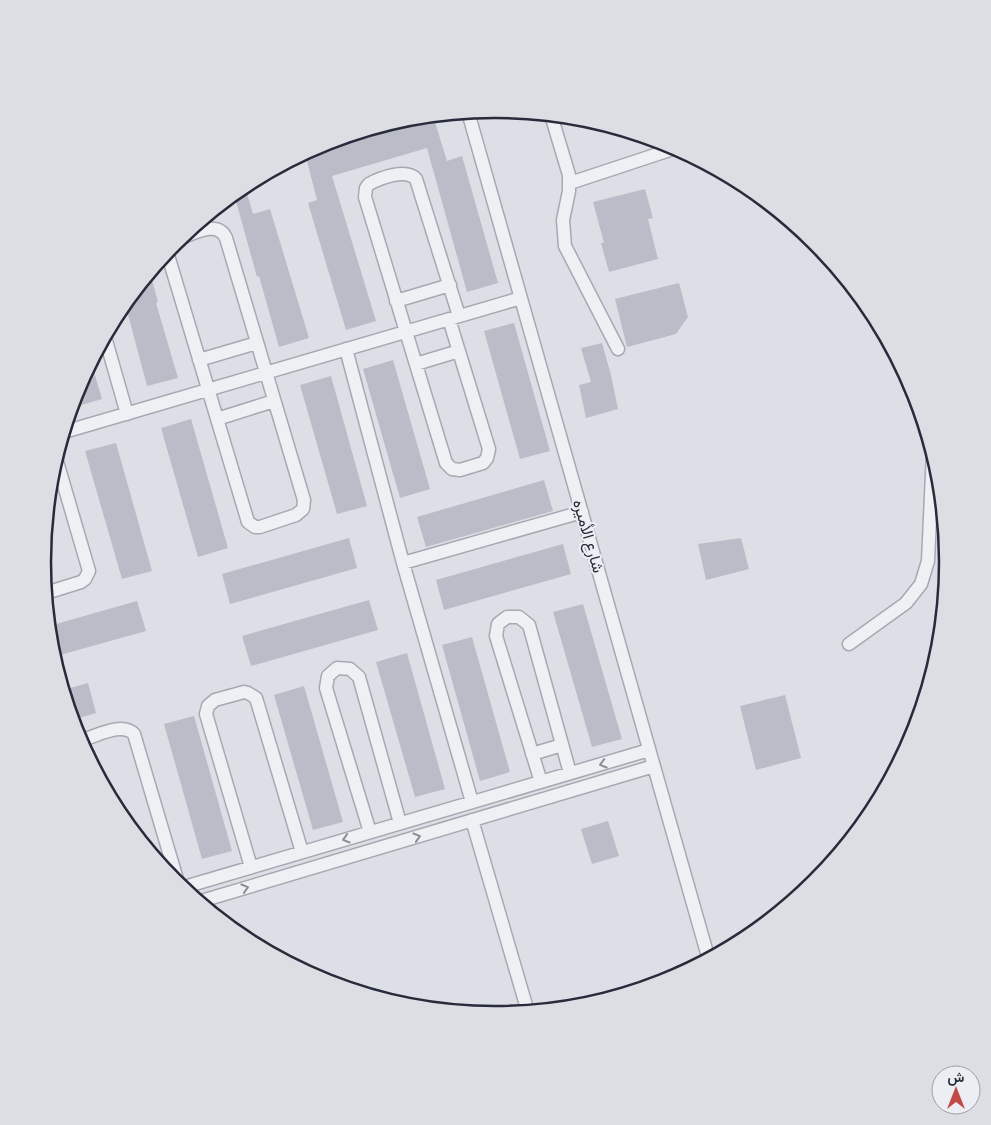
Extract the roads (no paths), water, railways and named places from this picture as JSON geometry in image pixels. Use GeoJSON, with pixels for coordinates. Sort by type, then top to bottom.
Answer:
{"type":"FeatureCollection","features":[{"type":"Feature","properties":{"kind":"street","name":"شارع الأميره"},"geometry":{"type":"LineString","coordinates":[[470,119],[707,953]]}},
{"type":"Feature","properties":{"kind":"street"},"geometry":{"type":"LineString","coordinates":[[554,122],[568,168],[570,183],[563,220],[565,246],[618,349]]}},
{"type":"Feature","properties":{"kind":"street"},"geometry":{"type":"LineString","coordinates":[[570,183],[665,152]]}},
{"type":"Feature","properties":{"kind":"street"},"geometry":{"type":"LineString","coordinates":[[404,173],[413,175],[418,183],[450,286],[459,351],[489,449],[487,458],[483,463],[460,470],[452,469],[446,463],[366,201],[364,192],[369,184],[404,173]]}},
{"type":"Feature","properties":{"kind":"street"},"geometry":{"type":"LineString","coordinates":[[170,261],[246,518],[251,525],[264,526],[296,515],[304,504],[224,234],[212,228],[198,232]]}},
{"type":"Feature","properties":{"kind":"street"},"geometry":{"type":"LineString","coordinates":[[396,301],[450,286]]}},
{"type":"Feature","properties":{"kind":"street"},"geometry":{"type":"LineString","coordinates":[[72,430],[521,298]]}},
{"type":"Feature","properties":{"kind":"street"},"geometry":{"type":"LineString","coordinates":[[199,360],[257,344]]}},
{"type":"Feature","properties":{"kind":"street"},"geometry":{"type":"LineString","coordinates":[[108,346],[127,414]]}},
{"type":"Feature","properties":{"kind":"street"},"geometry":{"type":"LineString","coordinates":[[346,349],[402,563],[477,801],[488,815]]}},
{"type":"Feature","properties":{"kind":"street"},"geometry":{"type":"LineString","coordinates":[[416,364],[459,351]]}},
{"type":"Feature","properties":{"kind":"street"},"geometry":{"type":"LineString","coordinates":[[217,419],[274,401]]}},
{"type":"Feature","properties":{"kind":"street"},"geometry":{"type":"LineString","coordinates":[[52,592],[81,582],[88,576],[90,571],[60,478]]}},
{"type":"Feature","properties":{"kind":"street"},"geometry":{"type":"LineString","coordinates":[[849,644],[906,603],[921,584],[928,561],[932,480]]}},
{"type":"Feature","properties":{"kind":"street"},"geometry":{"type":"LineString","coordinates":[[402,563],[582,512]]}},
{"type":"Feature","properties":{"kind":"street"},"geometry":{"type":"LineString","coordinates":[[541,782],[496,636],[498,624],[507,616],[519,616],[529,625],[570,773]]}},
{"type":"Feature","properties":{"kind":"street"},"geometry":{"type":"LineString","coordinates":[[370,832],[326,688],[328,676],[337,668],[350,669],[359,677],[400,823]]}},
{"type":"Feature","properties":{"kind":"street"},"geometry":{"type":"LineString","coordinates":[[251,867],[206,714],[208,706],[214,700],[244,692],[256,698],[302,852]]}},
{"type":"Feature","properties":{"kind":"street"},"geometry":{"type":"LineString","coordinates":[[87,738],[122,728],[134,734],[175,870]]}},
{"type":"Feature","properties":{"kind":"street"},"geometry":{"type":"LineString","coordinates":[[532,754],[562,745]]}},
{"type":"Feature","properties":{"kind":"street"},"geometry":{"type":"LineString","coordinates":[[189,884],[649,750]]}},
{"type":"Feature","properties":{"kind":"street"},"geometry":{"type":"LineString","coordinates":[[206,900],[654,766]]}},
{"type":"Feature","properties":{"kind":"street"},"geometry":{"type":"LineString","coordinates":[[447,809],[452,826]]}},
{"type":"Feature","properties":{"kind":"street"},"geometry":{"type":"LineString","coordinates":[[472,820],[526,1006]]}}]}
